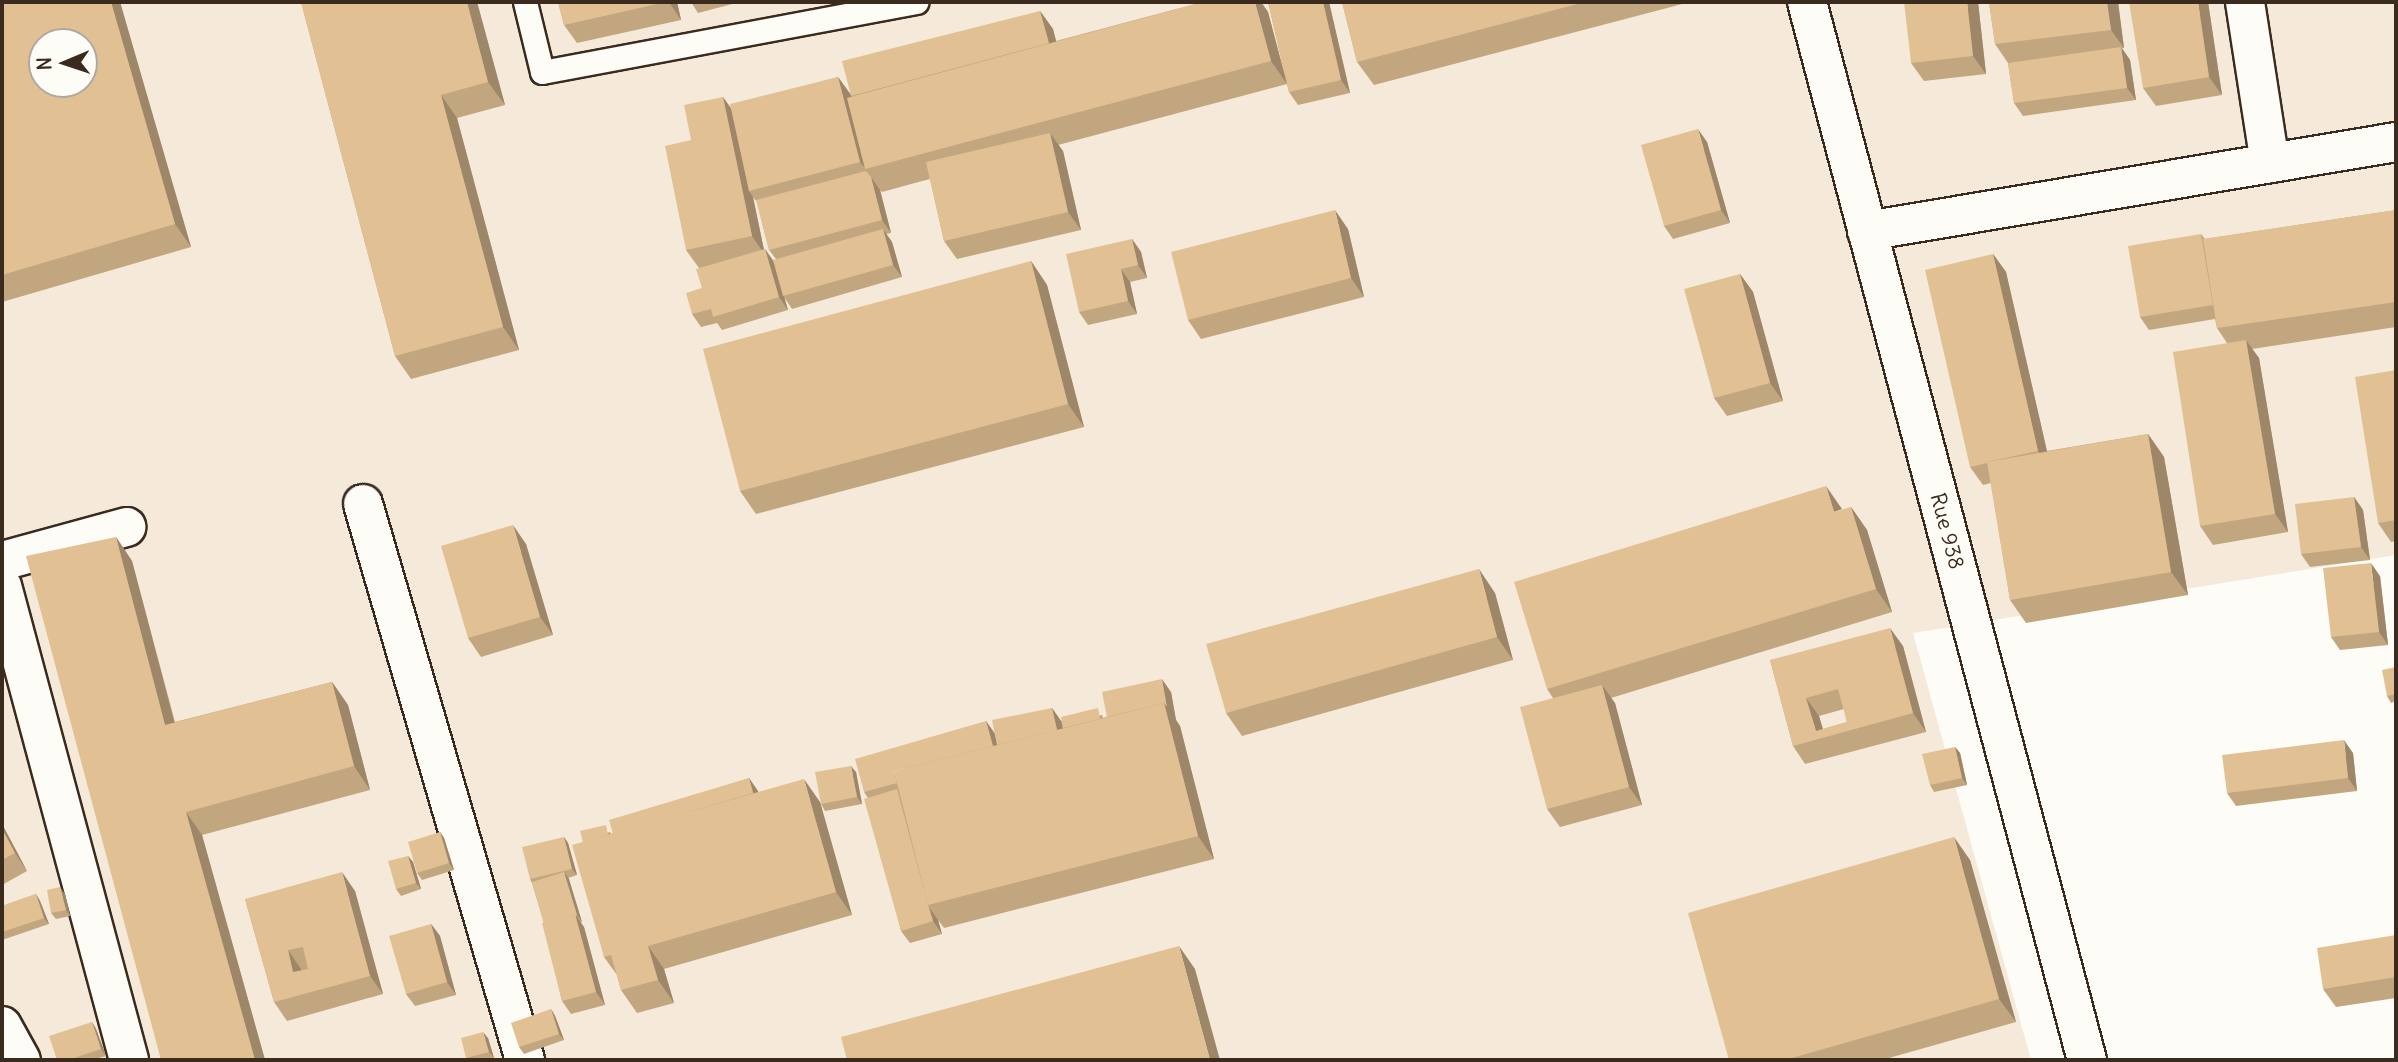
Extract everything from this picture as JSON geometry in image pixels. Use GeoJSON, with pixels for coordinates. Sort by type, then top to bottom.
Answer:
{"type":"FeatureCollection","features":[{"type":"Feature","properties":{"kind":"street","name":"Rue 938"},"geometry":{"type":"LineString","coordinates":[[1807,2],[2087,1060]]}},
{"type":"Feature","properties":{"kind":"street"},"geometry":{"type":"LineString","coordinates":[[2245,2],[2270,163]]}},
{"type":"Feature","properties":{"kind":"street"},"geometry":{"type":"LineString","coordinates":[[1867,231],[2396,142]]}},
{"type":"Feature","properties":{"kind":"street"},"geometry":{"type":"LineString","coordinates":[[363,504],[525,1060]]}},
{"type":"Feature","properties":{"kind":"street"},"geometry":{"type":"LineString","coordinates":[[2,561],[126,527]]}},
{"type":"Feature","properties":{"kind":"street"},"geometry":{"type":"LineString","coordinates":[[2,586],[129,1060]]}},
{"type":"Feature","properties":{"kind":"street"},"geometry":{"type":"LineString","coordinates":[[2,1026],[21,1060]]}},
{"type":"Feature","properties":{"kind":"lane"},"geometry":{"type":"LineString","coordinates":[[525,2],[541,72],[917,2]]}},
{"type":"Feature","properties":{"kind":"shaded area"},"geometry":{"type":"Polygon","coordinates":[[[2,2],[2396,2],[2396,555],[1913,633],[2031,1060],[2,1060],[2,2]]]}},
{"type":"Feature","properties":{"kind":"building"},"geometry":{"type":"Polygon","coordinates":[[[2,2],[111,2],[175,224],[2,275],[2,2]]]}},
{"type":"Feature","properties":{"kind":"building"},"geometry":{"type":"Polygon","coordinates":[[[301,2],[467,2],[488,82],[441,95],[503,327],[395,356],[301,2]]]}},
{"type":"Feature","properties":{"kind":"building"},"geometry":{"type":"Polygon","coordinates":[[[558,2],[666,2],[564,25],[558,2]]]}},
{"type":"Feature","properties":{"kind":"building"},"geometry":{"type":"Polygon","coordinates":[[[1203,2],[1255,2],[1271,61],[865,169],[847,98],[1203,2]]]}},
{"type":"Feature","properties":{"kind":"building"},"geometry":{"type":"Polygon","coordinates":[[[1268,2],[1323,2],[1341,80],[1289,92],[1268,2]]]}},
{"type":"Feature","properties":{"kind":"building"},"geometry":{"type":"Polygon","coordinates":[[[1342,2],[1585,2],[1357,62],[1342,2]]]}},
{"type":"Feature","properties":{"kind":"building"},"geometry":{"type":"Polygon","coordinates":[[[1904,2],[1967,2],[1973,56],[1911,63],[1904,2]]]}},
{"type":"Feature","properties":{"kind":"building"},"geometry":{"type":"Polygon","coordinates":[[[1989,2],[2107,2],[2111,30],[1995,44],[1989,2]]]}},
{"type":"Feature","properties":{"kind":"building"},"geometry":{"type":"Polygon","coordinates":[[[2129,2],[2198,2],[2209,77],[2143,88],[2129,2]]]}},
{"type":"Feature","properties":{"kind":"building"},"geometry":{"type":"Polygon","coordinates":[[[1040,11],[1049,43],[851,96],[842,61],[1040,11]]]}},
{"type":"Feature","properties":{"kind":"building"},"geometry":{"type":"Polygon","coordinates":[[[2121,47],[2127,88],[2014,103],[2008,63],[2121,47]]]}},
{"type":"Feature","properties":{"kind":"building"},"geometry":{"type":"Polygon","coordinates":[[[838,77],[860,162],[749,191],[730,104],[838,77]]]}},
{"type":"Feature","properties":{"kind":"building"},"geometry":{"type":"Polygon","coordinates":[[[723,97],[752,236],[686,250],[665,146],[691,140],[684,105],[723,97]]]}},
{"type":"Feature","properties":{"kind":"building"},"geometry":{"type":"Polygon","coordinates":[[[1698,129],[1721,210],[1664,226],[1641,145],[1698,129]]]}},
{"type":"Feature","properties":{"kind":"building"},"geometry":{"type":"Polygon","coordinates":[[[1050,133],[1068,212],[944,241],[926,162],[1050,133]]]}},
{"type":"Feature","properties":{"kind":"building"},"geometry":{"type":"Polygon","coordinates":[[[866,171],[871,177],[882,220],[769,250],[756,200],[866,171]]]}},
{"type":"Feature","properties":{"kind":"building"},"geometry":{"type":"Polygon","coordinates":[[[1335,210],[1351,278],[1188,320],[1171,252],[1335,210]]]}},
{"type":"Feature","properties":{"kind":"building"},"geometry":{"type":"Polygon","coordinates":[[[2396,210],[2396,302],[2217,328],[2203,239],[2396,210]]]}},
{"type":"Feature","properties":{"kind":"building"},"geometry":{"type":"Polygon","coordinates":[[[883,229],[893,265],[783,296],[773,260],[883,229]]]}},
{"type":"Feature","properties":{"kind":"building"},"geometry":{"type":"Polygon","coordinates":[[[2201,234],[2213,305],[2140,317],[2128,246],[2201,234]]]}},
{"type":"Feature","properties":{"kind":"building"},"geometry":{"type":"Polygon","coordinates":[[[1132,239],[1138,265],[1121,269],[1128,301],[1079,312],[1066,254],[1132,239]]]}},
{"type":"Feature","properties":{"kind":"building"},"geometry":{"type":"Polygon","coordinates":[[[765,249],[779,297],[713,317],[711,309],[692,314],[686,293],[702,288],[696,269],[765,249]]]}},
{"type":"Feature","properties":{"kind":"building"},"geometry":{"type":"Polygon","coordinates":[[[1993,254],[2038,451],[1970,467],[1925,270],[1993,254]]]}},
{"type":"Feature","properties":{"kind":"building"},"geometry":{"type":"Polygon","coordinates":[[[1031,261],[1068,404],[740,491],[703,349],[1031,261]]]}},
{"type":"Feature","properties":{"kind":"building"},"geometry":{"type":"Polygon","coordinates":[[[1740,274],[1770,383],[1714,398],[1684,289],[1740,274]]]}},
{"type":"Feature","properties":{"kind":"building"},"geometry":{"type":"Polygon","coordinates":[[[2246,340],[2275,514],[2200,526],[2173,352],[2246,340]]]}},
{"type":"Feature","properties":{"kind":"building"},"geometry":{"type":"Polygon","coordinates":[[[2396,370],[2396,520],[2378,523],[2355,377],[2396,370]]]}},
{"type":"Feature","properties":{"kind":"building"},"geometry":{"type":"Polygon","coordinates":[[[2148,434],[2171,572],[2010,600],[1987,462],[2148,434]]]}},
{"type":"Feature","properties":{"kind":"building"},"geometry":{"type":"Polygon","coordinates":[[[1826,486],[1834,512],[1851,507],[1876,589],[1547,689],[1514,582],[1826,486]]]}},
{"type":"Feature","properties":{"kind":"building"},"geometry":{"type":"Polygon","coordinates":[[[2354,497],[2361,547],[2301,554],[2295,504],[2354,497]]]}},
{"type":"Feature","properties":{"kind":"building"},"geometry":{"type":"Polygon","coordinates":[[[513,525],[540,617],[468,638],[441,546],[513,525]]]}},
{"type":"Feature","properties":{"kind":"building"},"geometry":{"type":"Polygon","coordinates":[[[116,537],[165,725],[332,682],[354,766],[186,812],[255,1060],[161,1060],[26,556],[116,537]]]}},
{"type":"Feature","properties":{"kind":"building"},"geometry":{"type":"Polygon","coordinates":[[[2371,563],[2379,632],[2331,637],[2323,568],[2371,563]]]}},
{"type":"Feature","properties":{"kind":"building"},"geometry":{"type":"Polygon","coordinates":[[[1479,569],[1497,637],[1226,713],[1206,644],[1479,569]]]}},
{"type":"Feature","properties":{"kind":"building"},"geometry":{"type":"Polygon","coordinates":[[[1890,628],[1913,713],[1793,746],[1770,660],[1890,628]],[[1838,689],[1806,698],[1816,731],[1847,722],[1838,689]]]}},
{"type":"Feature","properties":{"kind":"building"},"geometry":{"type":"Polygon","coordinates":[[[2396,667],[2396,694],[2387,696],[2382,670],[2396,667]]]}},
{"type":"Feature","properties":{"kind":"building"},"geometry":{"type":"Polygon","coordinates":[[[1162,679],[1167,707],[1164,703],[1107,717],[1102,692],[1162,679]]]}},
{"type":"Feature","properties":{"kind":"building"},"geometry":{"type":"Polygon","coordinates":[[[1602,685],[1629,787],[1547,809],[1520,707],[1602,685]]]}},
{"type":"Feature","properties":{"kind":"building"},"geometry":{"type":"Polygon","coordinates":[[[1164,703],[1198,836],[928,905],[894,771],[1164,703]]]}},
{"type":"Feature","properties":{"kind":"building"},"geometry":{"type":"Polygon","coordinates":[[[1052,708],[1057,730],[997,745],[992,720],[1052,708]]]}},
{"type":"Feature","properties":{"kind":"building"},"geometry":{"type":"Polygon","coordinates":[[[1098,708],[1100,719],[1063,728],[1061,717],[1098,708]]]}},
{"type":"Feature","properties":{"kind":"building"},"geometry":{"type":"Polygon","coordinates":[[[986,721],[993,746],[894,771],[897,783],[864,792],[855,759],[986,721]]]}},
{"type":"Feature","properties":{"kind":"building"},"geometry":{"type":"Polygon","coordinates":[[[2344,740],[2348,778],[2227,793],[2222,755],[2344,740]]]}},
{"type":"Feature","properties":{"kind":"building"},"geometry":{"type":"Polygon","coordinates":[[[1955,747],[1962,778],[1930,785],[1922,754],[1955,747]]]}},
{"type":"Feature","properties":{"kind":"building"},"geometry":{"type":"Polygon","coordinates":[[[851,766],[857,797],[821,804],[815,772],[851,766]]]}},
{"type":"Feature","properties":{"kind":"building"},"geometry":{"type":"Polygon","coordinates":[[[749,778],[753,793],[613,834],[609,820],[749,778]]]}},
{"type":"Feature","properties":{"kind":"building"},"geometry":{"type":"Polygon","coordinates":[[[804,779],[836,892],[648,946],[658,980],[621,990],[611,955],[604,957],[572,845],[804,779]]]}},
{"type":"Feature","properties":{"kind":"building"},"geometry":{"type":"Polygon","coordinates":[[[897,789],[933,921],[901,931],[864,799],[897,789]]]}},
{"type":"Feature","properties":{"kind":"building"},"geometry":{"type":"Polygon","coordinates":[[[606,825],[608,835],[583,842],[580,831],[606,825]]]}},
{"type":"Feature","properties":{"kind":"building"},"geometry":{"type":"Polygon","coordinates":[[[2,829],[15,853],[2,860],[2,829]]]}},
{"type":"Feature","properties":{"kind":"building"},"geometry":{"type":"Polygon","coordinates":[[[440,832],[449,863],[417,873],[408,842],[440,832]]]}},
{"type":"Feature","properties":{"kind":"building"},"geometry":{"type":"Polygon","coordinates":[[[564,837],[572,869],[530,879],[522,847],[564,837]]]}},
{"type":"Feature","properties":{"kind":"building"},"geometry":{"type":"Polygon","coordinates":[[[1954,837],[1999,999],[1785,1060],[1729,1060],[1688,913],[1954,837]]]}},
{"type":"Feature","properties":{"kind":"building"},"geometry":{"type":"Polygon","coordinates":[[[408,856],[416,883],[396,889],[388,861],[408,856]]]}},
{"type":"Feature","properties":{"kind":"building"},"geometry":{"type":"Polygon","coordinates":[[[342,872],[370,976],[274,1002],[245,899],[342,872]],[[303,947],[288,950],[293,972],[308,969],[303,947]]]}},
{"type":"Feature","properties":{"kind":"building"},"geometry":{"type":"Polygon","coordinates":[[[564,872],[577,915],[544,923],[532,882],[564,872]]]}},
{"type":"Feature","properties":{"kind":"building"},"geometry":{"type":"Polygon","coordinates":[[[60,887],[66,910],[51,913],[47,890],[60,887]]]}},
{"type":"Feature","properties":{"kind":"building"},"geometry":{"type":"Polygon","coordinates":[[[36,894],[44,918],[2,932],[2,906],[36,894]]]}},
{"type":"Feature","properties":{"kind":"building"},"geometry":{"type":"Polygon","coordinates":[[[575,914],[596,992],[562,1001],[542,923],[575,914]]]}},
{"type":"Feature","properties":{"kind":"building"},"geometry":{"type":"Polygon","coordinates":[[[431,924],[447,982],[406,994],[389,936],[431,924]]]}},
{"type":"Feature","properties":{"kind":"building"},"geometry":{"type":"Polygon","coordinates":[[[2396,935],[2396,977],[2323,989],[2317,948],[2396,935]]]}},
{"type":"Feature","properties":{"kind":"building"},"geometry":{"type":"Polygon","coordinates":[[[1179,946],[1210,1060],[847,1060],[841,1037],[1179,946]]]}},
{"type":"Feature","properties":{"kind":"building"},"geometry":{"type":"Polygon","coordinates":[[[551,1009],[559,1034],[519,1047],[511,1023],[551,1009]]]}},
{"type":"Feature","properties":{"kind":"building"},"geometry":{"type":"Polygon","coordinates":[[[92,1022],[101,1049],[68,1060],[57,1060],[49,1036],[92,1022]]]}},
{"type":"Feature","properties":{"kind":"building"},"geometry":{"type":"Polygon","coordinates":[[[483,1032],[489,1052],[466,1058],[461,1038],[483,1032]]]}}]}
